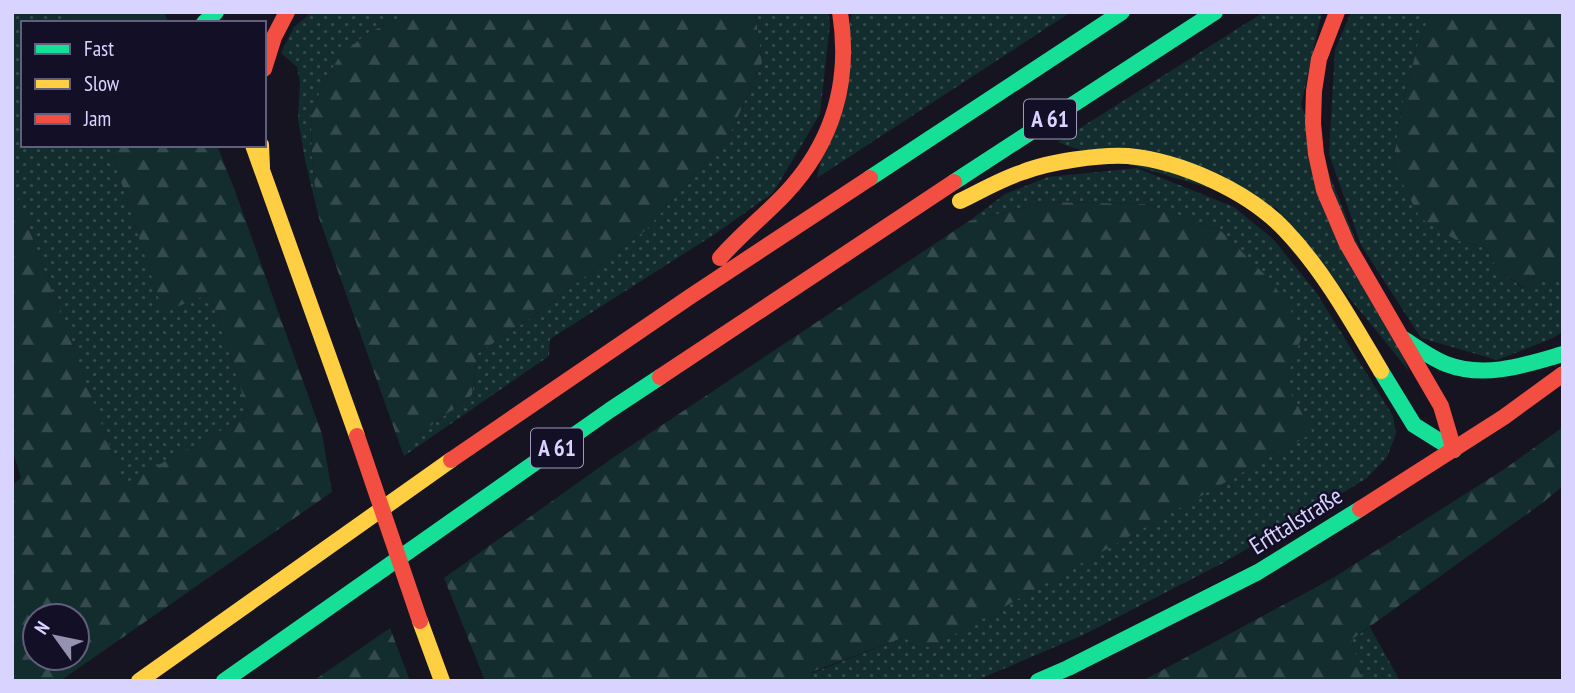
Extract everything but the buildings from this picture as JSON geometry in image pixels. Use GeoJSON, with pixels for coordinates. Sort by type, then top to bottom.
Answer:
{"type":"FeatureCollection","features":[{"type":"Feature","properties":{"kind":"main road"},"geometry":{"type":"LineString","coordinates":[[266,21],[286,12]]}},
{"type":"Feature","properties":{"kind":"main road"},"geometry":{"type":"LineString","coordinates":[[266,63],[286,12]]}},
{"type":"Feature","properties":{"kind":"main road"},"geometry":{"type":"LineString","coordinates":[[691,296],[730,246],[787,191],[828,131],[841,80],[843,50],[839,12]]}},
{"type":"Feature","properties":{"kind":"main road","name":"A 61"},"geometry":{"type":"LineString","coordinates":[[139,681],[463,452],[691,296],[1122,12]]}},
{"type":"Feature","properties":{"kind":"main road","name":"A 61"},"geometry":{"type":"LineString","coordinates":[[224,681],[610,410],[1215,12]]}},
{"type":"Feature","properties":{"kind":"main road"},"geometry":{"type":"LineString","coordinates":[[1337,12],[1319,60],[1314,90],[1312,123],[1324,190],[1347,244],[1441,406],[1454,450]]}},
{"type":"Feature","properties":{"kind":"main road"},"geometry":{"type":"LineString","coordinates":[[254,147],[442,681]]}},
{"type":"Feature","properties":{"kind":"main road"},"geometry":{"type":"LineString","coordinates":[[261,147],[262,167]]}},
{"type":"Feature","properties":{"kind":"main road"},"geometry":{"type":"LineString","coordinates":[[886,227],[970,198],[1024,171],[1078,159],[1127,156],[1185,169],[1237,192],[1284,229],[1340,302],[1413,425],[1454,450]]}},
{"type":"Feature","properties":{"kind":"main road"},"geometry":{"type":"LineString","coordinates":[[1401,336],[1422,353],[1462,370],[1481,372],[1513,368],[1563,354]]}},
{"type":"Feature","properties":{"kind":"main road","name":"Erfttalstraße"},"geometry":{"type":"LineString","coordinates":[[1038,681],[1258,572],[1504,418],[1563,374]]}},
{"type":"Feature","properties":{"kind":"green space"},"geometry":{"type":"Polygon","coordinates":[[[12,12],[65,12],[67,21],[21,21],[21,147],[110,147],[163,311],[210,294],[249,415],[124,485],[12,183],[12,12]]]}},
{"type":"Feature","properties":{"kind":"green space"},"geometry":{"type":"Polygon","coordinates":[[[65,12],[164,12],[167,21],[67,21],[65,12]]]}},
{"type":"Feature","properties":{"kind":"green space"},"geometry":{"type":"Polygon","coordinates":[[[312,12],[412,12],[368,33],[340,55],[321,89],[311,115],[312,162],[319,218],[298,119],[300,82],[297,67],[281,53],[294,27],[312,12]]]}},
{"type":"Feature","properties":{"kind":"green space"},"geometry":{"type":"Polygon","coordinates":[[[412,12],[755,12],[762,63],[729,136],[646,230],[531,318],[477,354],[472,395],[401,448],[319,218],[312,162],[311,115],[321,89],[340,55],[368,33],[412,12]]]}},
{"type":"Feature","properties":{"kind":"green space"},"geometry":{"type":"Polygon","coordinates":[[[755,12],[828,12],[830,24],[820,114],[773,193],[715,234],[550,339],[549,356],[404,456],[401,448],[472,395],[477,354],[531,318],[646,230],[729,136],[762,63],[755,12]]]}},
{"type":"Feature","properties":{"kind":"green space"},"geometry":{"type":"Polygon","coordinates":[[[852,12],[1071,12],[817,178],[852,12]]]}},
{"type":"Feature","properties":{"kind":"green space"},"geometry":{"type":"Polygon","coordinates":[[[1264,12],[1322,12],[1301,105],[1409,371],[1276,208],[1058,142],[1264,12]]]}},
{"type":"Feature","properties":{"kind":"green space"},"geometry":{"type":"Polygon","coordinates":[[[1351,12],[1431,12],[1418,44],[1401,110],[1393,165],[1456,240],[1486,248],[1498,270],[1523,288],[1563,274],[1563,332],[1497,360],[1421,338],[1361,245],[1329,154],[1335,50],[1351,12]]]}},
{"type":"Feature","properties":{"kind":"green space"},"geometry":{"type":"Polygon","coordinates":[[[1431,12],[1563,12],[1563,274],[1524,288],[1498,270],[1486,248],[1456,240],[1420,218],[1393,165],[1401,110],[1418,44],[1431,12]]]}},
{"type":"Feature","properties":{"kind":"green space"},"geometry":{"type":"Polygon","coordinates":[[[110,147],[218,147],[322,434],[332,492],[91,659],[91,602],[21,602],[21,672],[73,672],[60,681],[12,681],[12,485],[21,478],[12,449],[12,183],[124,484],[249,415],[210,294],[163,312],[110,147]]]}},
{"type":"Feature","properties":{"kind":"green space"},"geometry":{"type":"Polygon","coordinates":[[[1137,168],[1234,207],[1273,239],[1316,292],[1393,416],[1396,434],[1387,457],[1367,478],[1221,564],[1083,635],[975,681],[809,681],[812,673],[902,638],[1285,383],[1220,230],[1144,204],[1046,202],[969,221],[1005,194],[1048,177],[1137,168]]]}},
{"type":"Feature","properties":{"kind":"green space"},"geometry":{"type":"Polygon","coordinates":[[[1046,202],[1144,204],[1220,230],[1271,281],[1304,330],[1285,383],[1313,433],[931,648],[902,638],[812,672],[809,681],[485,681],[444,578],[614,457],[969,221],[1046,202]]]}},
{"type":"Feature","properties":{"kind":"green space"},"geometry":{"type":"Polygon","coordinates":[[[1563,427],[1563,486],[1351,640],[1363,681],[1142,681],[1333,578],[1506,468],[1563,427]]]}},
{"type":"Feature","properties":{"kind":"green space"},"geometry":{"type":"Polygon","coordinates":[[[1370,627],[1400,681],[1363,681],[1351,640],[1370,627]]]}},
{"type":"Feature","properties":{"kind":"green space"},"geometry":{"type":"Polygon","coordinates":[[[390,628],[410,681],[313,681],[390,628]]]}},
{"type":"Feature","properties":{"kind":"traffic: fast"},"geometry":{"type":"LineString","coordinates":[[206,21],[216,12]]}},
{"type":"Feature","properties":{"kind":"traffic: fast"},"geometry":{"type":"LineString","coordinates":[[870,178],[1122,12]]}},
{"type":"Feature","properties":{"kind":"traffic: fast"},"geometry":{"type":"LineString","coordinates":[[954,182],[1215,12]]}},
{"type":"Feature","properties":{"kind":"traffic: fast"},"geometry":{"type":"LineString","coordinates":[[1404,339],[1440,362],[1475,370],[1505,369],[1563,354]]}},
{"type":"Feature","properties":{"kind":"traffic: fast"},"geometry":{"type":"LineString","coordinates":[[1381,371],[1414,425],[1454,450]]}},
{"type":"Feature","properties":{"kind":"traffic: fast"},"geometry":{"type":"LineString","coordinates":[[224,681],[660,377]]}},
{"type":"Feature","properties":{"kind":"traffic: fast"},"geometry":{"type":"LineString","coordinates":[[1038,681],[1258,572],[1360,509]]}},
{"type":"Feature","properties":{"kind":"traffic: slow"},"geometry":{"type":"LineString","coordinates":[[254,147],[357,436]]}},
{"type":"Feature","properties":{"kind":"traffic: slow"},"geometry":{"type":"LineString","coordinates":[[261,147],[262,167]]}},
{"type":"Feature","properties":{"kind":"traffic: slow"},"geometry":{"type":"LineString","coordinates":[[960,201],[1034,168],[1090,158],[1128,156],[1191,171],[1233,191],[1270,216],[1285,230],[1325,280],[1381,371]]}},
{"type":"Feature","properties":{"kind":"traffic: slow"},"geometry":{"type":"LineString","coordinates":[[139,681],[451,460]]}},
{"type":"Feature","properties":{"kind":"traffic: slow"},"geometry":{"type":"LineString","coordinates":[[420,621],[442,681]]}},
{"type":"Feature","properties":{"kind":"traffic: jam"},"geometry":{"type":"LineString","coordinates":[[266,63],[274,37],[287,12]]}},
{"type":"Feature","properties":{"kind":"traffic: jam"},"geometry":{"type":"LineString","coordinates":[[720,258],[802,174],[826,132],[835,110],[843,62],[840,12]]}},
{"type":"Feature","properties":{"kind":"traffic: jam"},"geometry":{"type":"LineString","coordinates":[[1337,12],[1319,59],[1314,91],[1316,154],[1324,190],[1347,244],[1441,406],[1454,450]]}},
{"type":"Feature","properties":{"kind":"traffic: jam"},"geometry":{"type":"LineString","coordinates":[[451,460],[870,178]]}},
{"type":"Feature","properties":{"kind":"traffic: jam"},"geometry":{"type":"LineString","coordinates":[[660,377],[954,182]]}},
{"type":"Feature","properties":{"kind":"traffic: jam"},"geometry":{"type":"LineString","coordinates":[[1360,509],[1504,417],[1563,374]]}},
{"type":"Feature","properties":{"kind":"traffic: jam"},"geometry":{"type":"LineString","coordinates":[[357,436],[420,621]]}}]}
